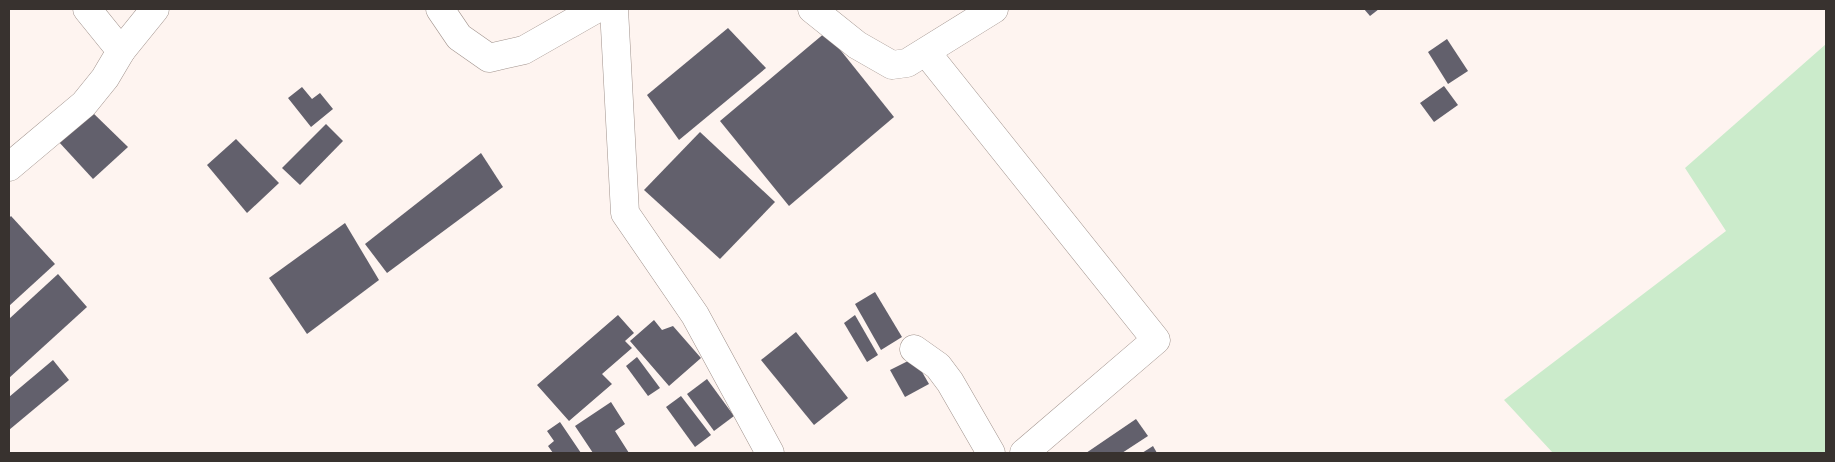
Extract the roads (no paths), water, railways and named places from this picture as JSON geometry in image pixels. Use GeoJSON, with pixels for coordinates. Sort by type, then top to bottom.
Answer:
{"type":"FeatureCollection","features":[{"type":"Feature","properties":{"kind":"street"},"geometry":{"type":"LineString","coordinates":[[87,9],[121,51]]}},
{"type":"Feature","properties":{"kind":"street"},"geometry":{"type":"LineString","coordinates":[[9,167],[84,104],[105,78],[121,51],[155,9]]}},
{"type":"Feature","properties":{"kind":"street"},"geometry":{"type":"LineString","coordinates":[[440,9],[459,37],[489,58],[524,50],[596,9]]}},
{"type":"Feature","properties":{"kind":"street"},"geometry":{"type":"LineString","coordinates":[[614,9],[625,213],[695,315],[770,453]]}},
{"type":"Feature","properties":{"kind":"street"},"geometry":{"type":"LineString","coordinates":[[812,9],[857,45],[892,65],[907,63],[994,9]]}},
{"type":"Feature","properties":{"kind":"street"},"geometry":{"type":"LineString","coordinates":[[926,52],[1156,340],[1024,453]]}},
{"type":"Feature","properties":{"kind":"street"},"geometry":{"type":"LineString","coordinates":[[914,349],[938,366],[950,382],[991,453]]}}]}
